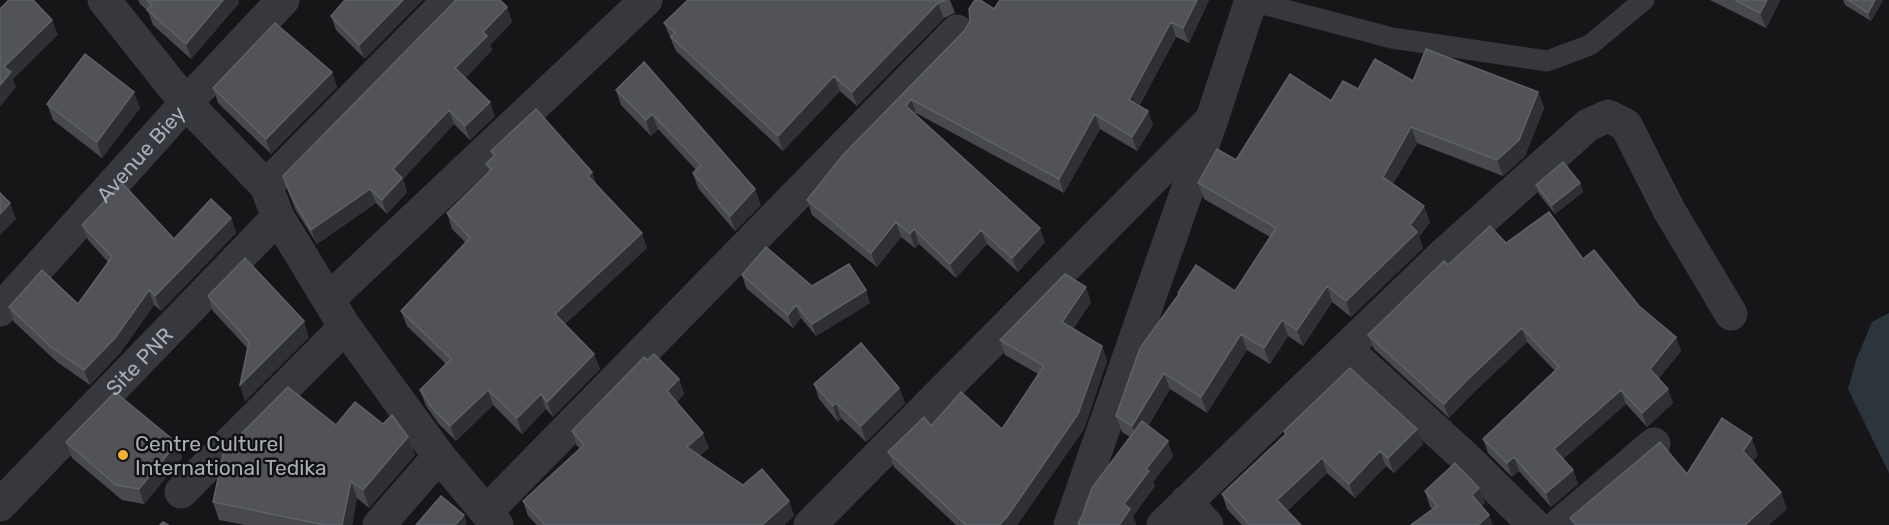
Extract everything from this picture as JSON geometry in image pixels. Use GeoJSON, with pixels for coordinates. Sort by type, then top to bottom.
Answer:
{"type":"FeatureCollection","features":[{"type":"Feature","properties":{"kind":"street"},"geometry":{"type":"LineString","coordinates":[[104,0],[186,103],[266,186],[278,217],[345,327],[439,456],[492,518],[957,31]]}},
{"type":"Feature","properties":{"kind":"street","name":"Avenue Biey"},"geometry":{"type":"LineString","coordinates":[[0,310],[186,103],[283,0]]}},
{"type":"Feature","properties":{"kind":"street"},"geometry":{"type":"LineString","coordinates":[[266,186],[449,0]]}},
{"type":"Feature","properties":{"kind":"street"},"geometry":{"type":"LineString","coordinates":[[329,299],[646,0]]}},
{"type":"Feature","properties":{"kind":"street"},"geometry":{"type":"LineString","coordinates":[[1070,525],[1212,119],[1251,0]]}},
{"type":"Feature","properties":{"kind":"street"},"geometry":{"type":"LineString","coordinates":[[1163,525],[1196,514],[1346,349],[1445,253],[1588,125],[1608,116],[1626,124],[1669,210],[1731,314]]}},
{"type":"Feature","properties":{"kind":"street"},"geometry":{"type":"LineString","coordinates":[[810,525],[1212,119]]}},
{"type":"Feature","properties":{"kind":"street","name":"Site PNR"},"geometry":{"type":"LineString","coordinates":[[0,508],[278,217]]}},
{"type":"Feature","properties":{"kind":"street"},"geometry":{"type":"LineString","coordinates":[[182,492],[345,327]]}},
{"type":"Feature","properties":{"kind":"street"},"geometry":{"type":"LineString","coordinates":[[1346,349],[1467,458],[1534,525]]}},
{"type":"Feature","properties":{"kind":"street"},"geometry":{"type":"LineString","coordinates":[[1559,525],[1654,444]]}},
{"type":"Feature","properties":{"kind":"street"},"geometry":{"type":"LineString","coordinates":[[379,525],[439,456]]}},
{"type":"Feature","properties":{"kind":"street"},"geometry":{"type":"LineString","coordinates":[[0,508],[18,525]]}},
{"type":"Feature","properties":{"kind":"lane"},"geometry":{"type":"LineString","coordinates":[[1251,0],[1392,38],[1547,61],[1590,45],[1644,0]]}},
{"type":"Feature","properties":{"kind":"shaded area"},"geometry":{"type":"Polygon","coordinates":[[[1889,313],[1889,473],[1848,389],[1856,360],[1872,322],[1889,313]]]}},
{"type":"Feature","properties":{"kind":"building"},"geometry":{"type":"Polygon","coordinates":[[[9,0],[33,0],[52,20],[4,67],[11,72],[0,85],[0,9],[9,0]]]}},
{"type":"Feature","properties":{"kind":"building"},"geometry":{"type":"Polygon","coordinates":[[[147,0],[223,0],[186,44],[147,10],[152,5],[147,0]]]}},
{"type":"Feature","properties":{"kind":"building"},"geometry":{"type":"Polygon","coordinates":[[[345,0],[403,0],[359,45],[331,16],[345,0]]]}},
{"type":"Feature","properties":{"kind":"building"},"geometry":{"type":"Polygon","coordinates":[[[456,0],[500,0],[507,7],[483,32],[487,36],[455,68],[490,102],[465,126],[449,110],[393,169],[402,178],[382,200],[370,189],[311,230],[290,194],[283,176],[456,0]]]}},
{"type":"Feature","properties":{"kind":"building"},"geometry":{"type":"Polygon","coordinates":[[[688,0],[946,0],[938,3],[852,92],[834,76],[778,136],[671,37],[675,33],[664,23],[688,0]]]}},
{"type":"Feature","properties":{"kind":"building"},"geometry":{"type":"Polygon","coordinates":[[[975,0],[980,0],[994,9],[1000,0],[1197,0],[1183,28],[1171,22],[1129,100],[1148,111],[1132,137],[1095,114],[1059,179],[911,99],[906,106],[1040,228],[1012,258],[981,230],[950,264],[914,229],[910,234],[896,222],[871,253],[807,200],[843,155],[965,30],[970,21],[969,9],[975,0]]]}},
{"type":"Feature","properties":{"kind":"building"},"geometry":{"type":"Polygon","coordinates":[[[1735,0],[1767,0],[1760,13],[1735,0]]]}},
{"type":"Feature","properties":{"kind":"building"},"geometry":{"type":"Polygon","coordinates":[[[1848,0],[1875,0],[1868,13],[1848,0]]]}},
{"type":"Feature","properties":{"kind":"building"},"geometry":{"type":"Polygon","coordinates":[[[275,23],[332,72],[266,139],[213,88],[275,23]]]}},
{"type":"Feature","properties":{"kind":"building"},"geometry":{"type":"Polygon","coordinates":[[[1426,49],[1538,92],[1519,140],[1497,160],[1411,127],[1383,177],[1424,206],[1410,225],[1417,232],[1346,301],[1327,286],[1297,330],[1282,320],[1264,348],[1241,334],[1201,397],[1164,373],[1132,426],[1116,416],[1140,348],[1179,294],[1196,265],[1235,291],[1276,228],[1198,183],[1217,149],[1236,160],[1290,74],[1331,101],[1343,81],[1358,89],[1375,59],[1413,81],[1426,49]]]}},
{"type":"Feature","properties":{"kind":"building"},"geometry":{"type":"Polygon","coordinates":[[[85,54],[134,92],[97,142],[47,104],[85,54]]]}},
{"type":"Feature","properties":{"kind":"building"},"geometry":{"type":"Polygon","coordinates":[[[644,62],[755,189],[730,216],[693,173],[701,165],[652,114],[646,120],[616,90],[644,62]]]}},
{"type":"Feature","properties":{"kind":"building"},"geometry":{"type":"Polygon","coordinates":[[[536,109],[592,172],[588,176],[642,233],[555,314],[594,354],[547,402],[541,394],[517,418],[488,390],[450,426],[433,409],[420,390],[451,359],[401,311],[470,238],[447,213],[492,169],[486,164],[495,155],[491,151],[536,109]]]}},
{"type":"Feature","properties":{"kind":"building"},"geometry":{"type":"Polygon","coordinates":[[[1563,162],[1580,183],[1552,205],[1536,185],[1563,162]]]}},
{"type":"Feature","properties":{"kind":"building"},"geometry":{"type":"Polygon","coordinates":[[[122,183],[174,239],[211,199],[231,218],[155,296],[149,290],[115,338],[84,370],[51,347],[9,307],[42,270],[78,304],[112,257],[82,225],[122,183]]]}},
{"type":"Feature","properties":{"kind":"building"},"geometry":{"type":"Polygon","coordinates":[[[0,193],[10,203],[0,214],[0,193]]]}},
{"type":"Feature","properties":{"kind":"building"},"geometry":{"type":"Polygon","coordinates":[[[1549,212],[1583,259],[1594,250],[1639,306],[1676,337],[1650,369],[1668,389],[1642,413],[1621,390],[1554,449],[1573,470],[1546,493],[1514,457],[1507,463],[1483,439],[1559,367],[1522,328],[1444,404],[1368,335],[1444,261],[1448,265],[1490,226],[1506,243],[1549,212]]]}},
{"type":"Feature","properties":{"kind":"building"},"geometry":{"type":"Polygon","coordinates":[[[766,247],[812,286],[849,264],[866,290],[812,324],[796,305],[788,315],[742,275],[766,247]]]}},
{"type":"Feature","properties":{"kind":"building"},"geometry":{"type":"Polygon","coordinates":[[[245,258],[304,321],[240,385],[249,342],[208,296],[245,258]]]}},
{"type":"Feature","properties":{"kind":"building"},"geometry":{"type":"Polygon","coordinates":[[[1065,274],[1086,287],[1062,322],[1102,346],[1078,414],[1007,517],[999,525],[966,525],[888,452],[924,417],[931,426],[961,392],[1002,429],[1044,366],[1000,340],[1065,274]]]}},
{"type":"Feature","properties":{"kind":"building"},"geometry":{"type":"Polygon","coordinates":[[[861,343],[899,388],[861,426],[836,403],[833,406],[814,384],[861,343]]]}},
{"type":"Feature","properties":{"kind":"building"},"geometry":{"type":"Polygon","coordinates":[[[654,354],[679,379],[667,391],[703,433],[687,447],[743,485],[762,469],[789,501],[762,525],[545,525],[523,501],[584,445],[572,431],[644,357],[647,360],[654,354]]]}},
{"type":"Feature","properties":{"kind":"building"},"geometry":{"type":"Polygon","coordinates":[[[1350,368],[1417,429],[1388,458],[1380,451],[1349,484],[1322,458],[1277,500],[1301,525],[1250,525],[1222,494],[1286,434],[1284,431],[1350,368]]]}},
{"type":"Feature","properties":{"kind":"building"},"geometry":{"type":"Polygon","coordinates":[[[288,387],[336,425],[355,402],[383,424],[392,415],[408,437],[363,490],[351,481],[342,525],[325,525],[213,502],[224,451],[288,387]]]}},
{"type":"Feature","properties":{"kind":"building","name":"Centre Culturel International Tedika"},"geometry":{"type":"Polygon","coordinates":[[[115,392],[177,443],[139,489],[116,485],[66,442],[115,392]]]}},
{"type":"Feature","properties":{"kind":"building"},"geometry":{"type":"Polygon","coordinates":[[[1722,418],[1752,438],[1743,451],[1781,492],[1745,525],[1576,525],[1570,518],[1660,442],[1687,474],[1722,418]]]}},
{"type":"Feature","properties":{"kind":"building"},"geometry":{"type":"Polygon","coordinates":[[[1142,421],[1168,441],[1146,469],[1149,471],[1124,504],[1130,509],[1119,525],[1080,525],[1078,523],[1092,488],[1142,421]]]}},
{"type":"Feature","properties":{"kind":"building"},"geometry":{"type":"Polygon","coordinates":[[[1455,463],[1479,488],[1472,495],[1489,515],[1478,525],[1411,525],[1437,506],[1425,491],[1455,463]]]}},
{"type":"Feature","properties":{"kind":"building"},"geometry":{"type":"Polygon","coordinates":[[[441,496],[464,515],[455,525],[416,525],[441,496]]]}},
{"type":"Feature","properties":{"kind":"place","name":"Centre Culturel International Tedika"},"geometry":{"type":"Point","coordinates":[123,455]}}]}
